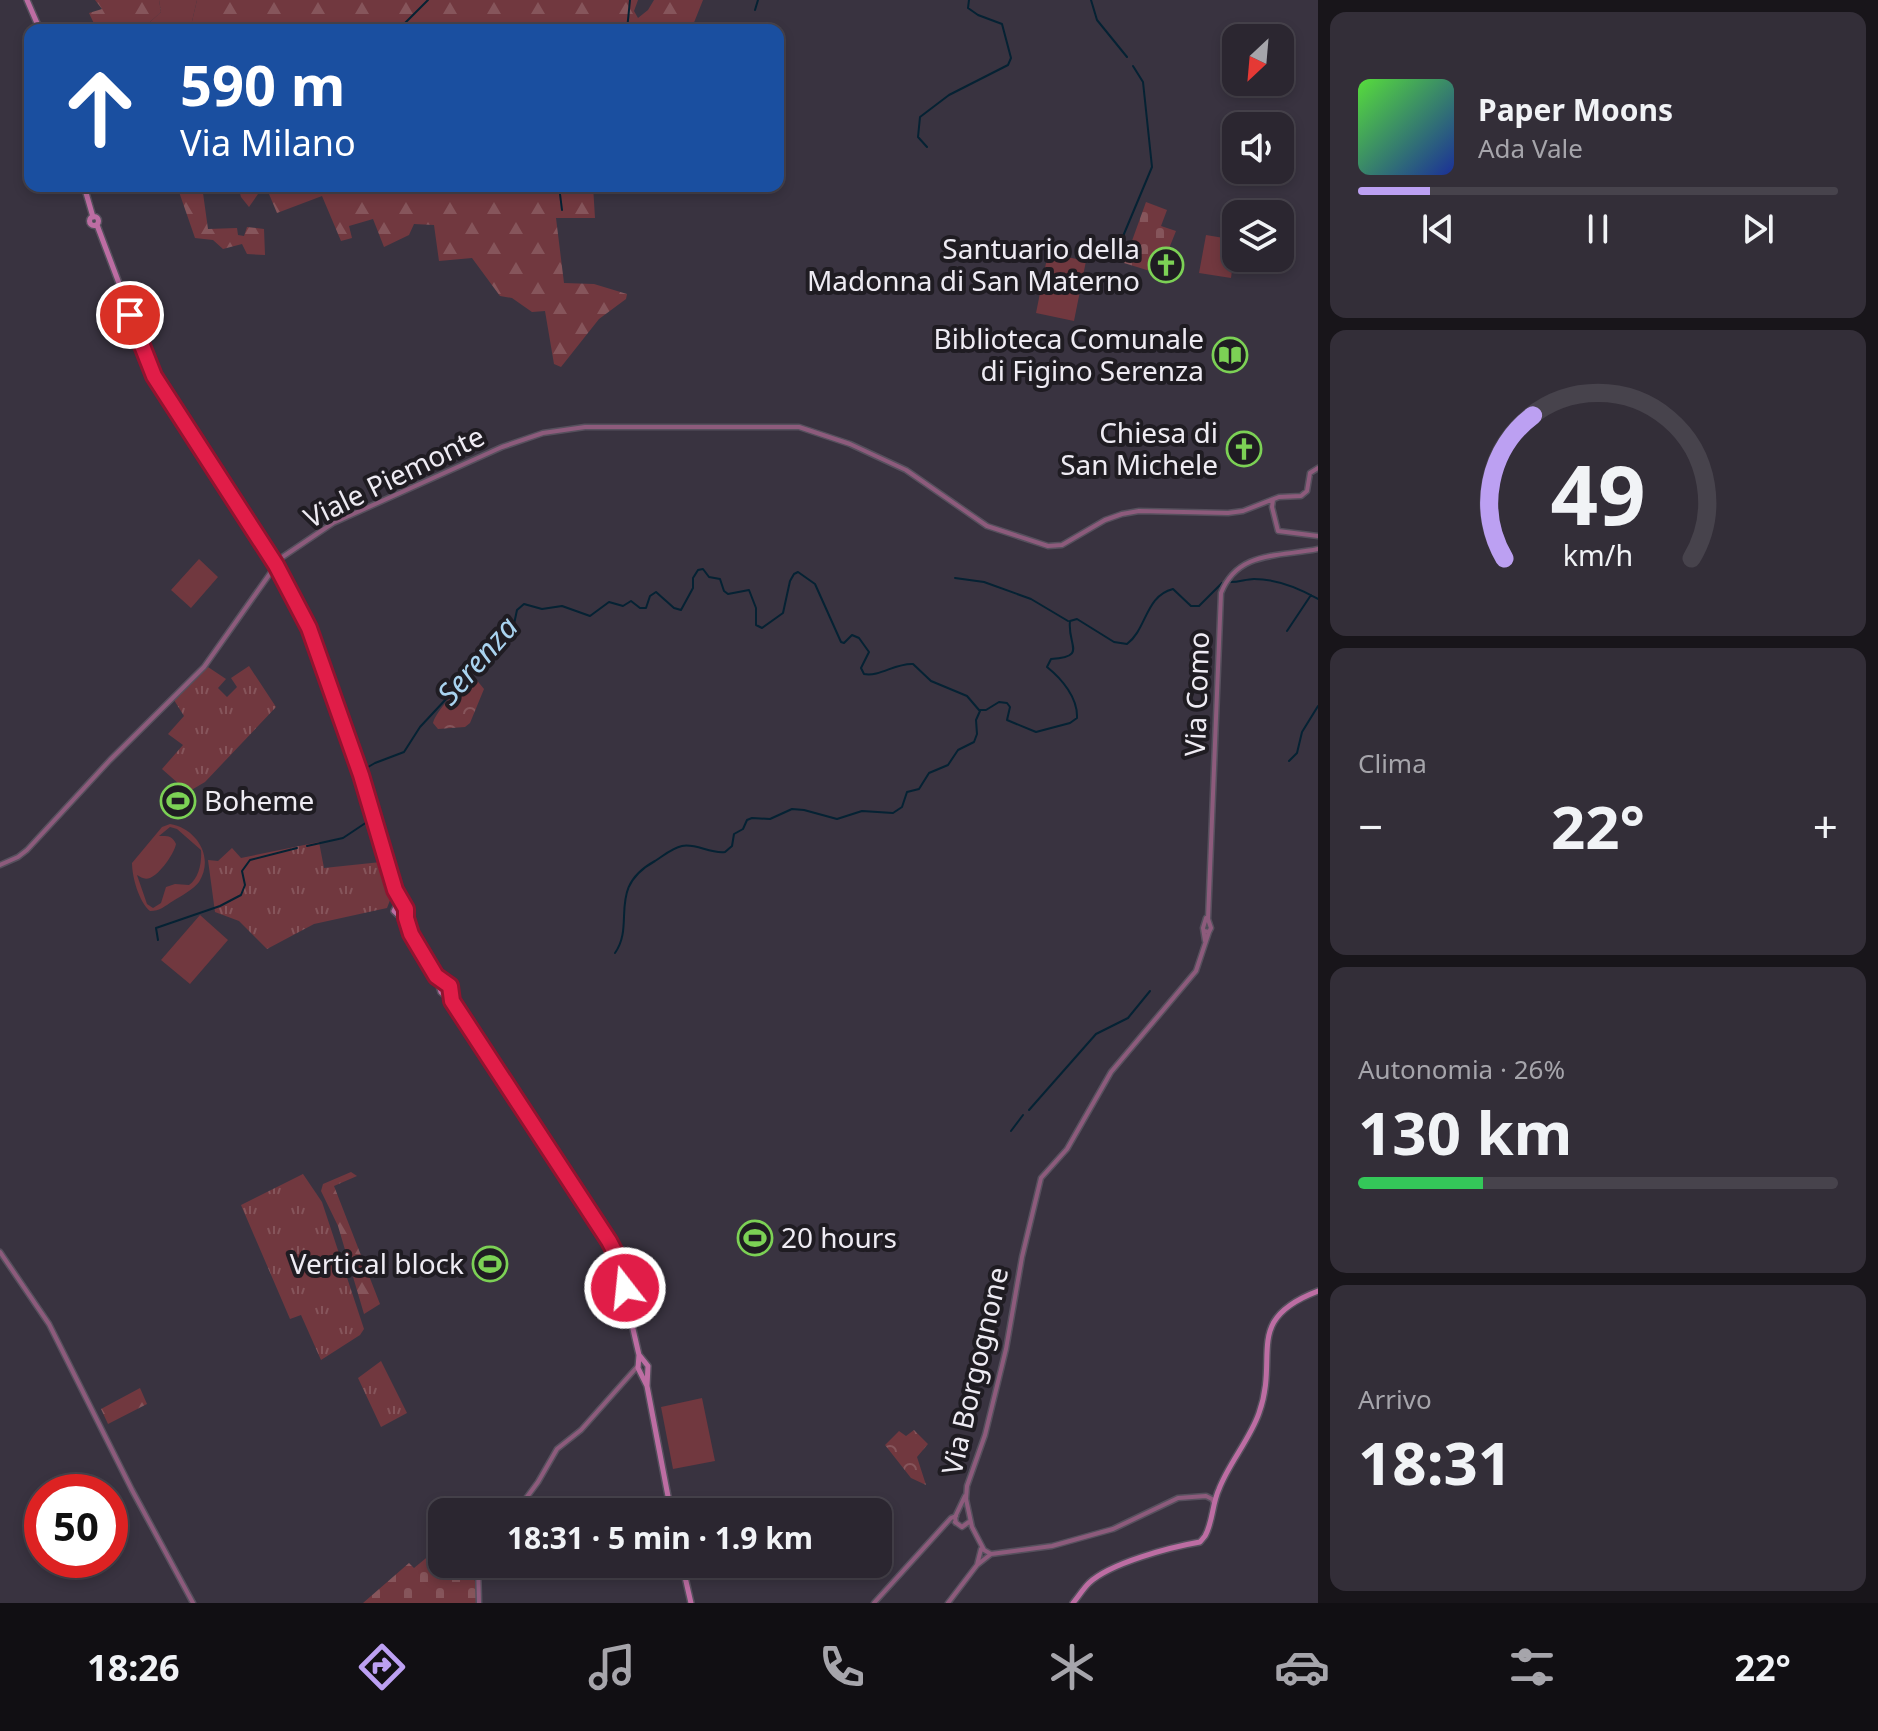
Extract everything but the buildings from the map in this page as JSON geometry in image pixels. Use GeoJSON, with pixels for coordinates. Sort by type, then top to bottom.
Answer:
{"type":"FeatureCollection","features":[{"type":"Feature","properties":{"kind":"main road"},"geometry":{"type":"LineString","coordinates":[[27,0],[38,24]]}},
{"type":"Feature","properties":{"kind":"main road"},"geometry":{"type":"LineString","coordinates":[[86,192],[93,217],[90,222],[97,225],[154,376],[276,565],[309,628],[361,775],[403,915],[418,949],[615,1251],[647,1386],[668,1498]]}},
{"type":"Feature","properties":{"kind":"main road"},"geometry":{"type":"LineString","coordinates":[[401,905],[394,911],[403,915]]}},
{"type":"Feature","properties":{"kind":"main road"},"geometry":{"type":"LineString","coordinates":[[443,987],[450,986],[448,994]]}},
{"type":"Feature","properties":{"kind":"main road"},"geometry":{"type":"LineString","coordinates":[[1073,1603],[1087,1584],[1097,1577],[1144,1555],[1200,1542],[1208,1531],[1219,1488],[1259,1414],[1267,1339],[1274,1320],[1296,1299],[1318,1291]]}},
{"type":"Feature","properties":{"kind":"main road"},"geometry":{"type":"LineString","coordinates":[[685,1578],[691,1603]]}},
{"type":"Feature","properties":{"kind":"street","name":"Viale Piemonte"},"geometry":{"type":"LineString","coordinates":[[0,865],[27,850],[110,760],[204,667],[281,558],[333,523],[502,447],[536,435],[585,427],[799,427],[850,444],[906,470],[987,526],[1048,546],[1062,545],[1105,520],[1122,514],[1139,511],[1228,513],[1303,495],[1307,491],[1310,473],[1318,468]]}},
{"type":"Feature","properties":{"kind":"street"},"geometry":{"type":"LineString","coordinates":[[1273,500],[1278,531],[1318,536]]}},
{"type":"Feature","properties":{"kind":"street","name":"Via Como"},"geometry":{"type":"LineString","coordinates":[[1022,1257],[1041,1178],[1067,1149],[1111,1072],[1196,971],[1204,951],[1209,910],[1221,593],[1226,579],[1237,567],[1253,560],[1318,549]]}},
{"type":"Feature","properties":{"kind":"street"},"geometry":{"type":"LineString","coordinates":[[0,1252],[49,1324],[193,1603]]}},
{"type":"Feature","properties":{"kind":"street","name":"Via Borgognone"},"geometry":{"type":"LineString","coordinates":[[874,1603],[956,1515],[966,1494],[985,1435],[1006,1349],[1022,1257]]}},
{"type":"Feature","properties":{"kind":"street"},"geometry":{"type":"LineString","coordinates":[[526,1498],[557,1449],[581,1430],[641,1367]]}},
{"type":"Feature","properties":{"kind":"street"},"geometry":{"type":"LineString","coordinates":[[948,1602],[977,1565],[991,1554],[1072,1541],[1113,1529],[1178,1498],[1208,1496],[1219,1488]]}},
{"type":"Feature","properties":{"kind":"street","name":"Via Borgognone"},"geometry":{"type":"LineString","coordinates":[[966,1494],[969,1518],[981,1547]]}},
{"type":"Feature","properties":{"kind":"street"},"geometry":{"type":"LineString","coordinates":[[1208,1496],[1214,1503]]}},
{"type":"Feature","properties":{"kind":"street"},"geometry":{"type":"LineString","coordinates":[[956,1523],[956,1515],[964,1513],[969,1518],[964,1527]]}},
{"type":"Feature","properties":{"kind":"street"},"geometry":{"type":"LineString","coordinates":[[948,1521],[975,1534]]}},
{"type":"Feature","properties":{"kind":"street"},"geometry":{"type":"LineString","coordinates":[[977,1565],[981,1547],[991,1554]]}},
{"type":"Feature","properties":{"kind":"street"},"geometry":{"type":"LineString","coordinates":[[478,1578],[479,1603]]}},
{"type":"Feature","properties":{"kind":"green space"},"geometry":{"type":"Polygon","coordinates":[[[95,0],[159,0],[161,12],[151,24],[94,24],[89,13],[102,9],[95,0]]]}},
{"type":"Feature","properties":{"kind":"green space"},"geometry":{"type":"Polygon","coordinates":[[[159,0],[197,0],[191,24],[151,24],[161,12],[159,0]]]}},
{"type":"Feature","properties":{"kind":"green space"},"geometry":{"type":"Polygon","coordinates":[[[197,0],[638,0],[634,11],[638,18],[654,0],[703,0],[693,24],[191,24],[197,0]]]}},
{"type":"Feature","properties":{"kind":"green space"},"geometry":{"type":"Polygon","coordinates":[[[179,192],[203,192],[208,229],[237,228],[238,235],[244,236],[247,227],[264,229],[265,255],[247,254],[242,244],[223,249],[213,240],[195,238],[179,192]]]}},
{"type":"Feature","properties":{"kind":"green space"},"geometry":{"type":"Polygon","coordinates":[[[240,192],[593,192],[595,218],[556,218],[564,283],[594,284],[627,294],[626,299],[599,319],[561,367],[554,364],[545,311],[532,312],[512,298],[500,296],[472,258],[439,261],[434,225],[414,224],[409,235],[384,247],[373,219],[349,226],[352,238],[341,241],[322,196],[277,213],[269,194],[258,194],[249,207],[240,192]]]}},
{"type":"Feature","properties":{"kind":"green space"},"geometry":{"type":"Polygon","coordinates":[[[1146,202],[1167,210],[1161,226],[1176,231],[1166,256],[1183,262],[1176,279],[1124,263],[1146,202]]]}},
{"type":"Feature","properties":{"kind":"green space"},"geometry":{"type":"Polygon","coordinates":[[[1206,235],[1222,238],[1222,272],[1232,272],[1231,278],[1199,273],[1206,235]]]}},
{"type":"Feature","properties":{"kind":"green space"},"geometry":{"type":"Polygon","coordinates":[[[1048,253],[1086,261],[1074,321],[1036,313],[1048,253]]]}},
{"type":"Feature","properties":{"kind":"green space"},"geometry":{"type":"Polygon","coordinates":[[[199,559],[218,577],[191,608],[171,590],[199,559]]]}},
{"type":"Feature","properties":{"kind":"green space"},"geometry":{"type":"Polygon","coordinates":[[[249,666],[276,707],[205,782],[188,792],[162,769],[183,745],[168,734],[184,716],[174,700],[208,667],[226,679],[218,688],[227,697],[237,687],[231,678],[249,666]]]}},
{"type":"Feature","properties":{"kind":"green space"},"geometry":{"type":"Polygon","coordinates":[[[468,677],[475,678],[484,689],[470,723],[465,727],[438,729],[433,723],[435,718],[468,677]]]}},
{"type":"Feature","properties":{"kind":"green space"},"geometry":{"type":"Polygon","coordinates":[[[170,824],[188,831],[200,845],[205,863],[199,882],[194,887],[162,908],[150,911],[137,889],[132,863],[162,827],[170,824]],[[170,827],[159,836],[167,836],[176,844],[162,868],[150,878],[137,875],[147,904],[153,908],[161,903],[166,887],[189,885],[199,869],[201,850],[177,829],[170,827]]]}},
{"type":"Feature","properties":{"kind":"green space"},"geometry":{"type":"Polygon","coordinates":[[[319,842],[324,868],[381,862],[392,895],[387,908],[314,924],[267,949],[239,921],[215,912],[208,860],[218,861],[232,848],[241,858],[319,842]]]}},
{"type":"Feature","properties":{"kind":"green space"},"geometry":{"type":"Polygon","coordinates":[[[200,915],[228,940],[190,984],[161,960],[200,915]]]}},
{"type":"Feature","properties":{"kind":"green space"},"geometry":{"type":"Polygon","coordinates":[[[351,1172],[357,1176],[334,1186],[380,1304],[364,1314],[338,1226],[321,1191],[323,1184],[351,1172]]]}},
{"type":"Feature","properties":{"kind":"green space"},"geometry":{"type":"Polygon","coordinates":[[[303,1174],[322,1202],[364,1329],[360,1335],[321,1360],[301,1315],[290,1319],[241,1205],[303,1174]]]}},
{"type":"Feature","properties":{"kind":"green space"},"geometry":{"type":"Polygon","coordinates":[[[381,1361],[407,1413],[381,1427],[358,1378],[381,1361]]]}},
{"type":"Feature","properties":{"kind":"green space"},"geometry":{"type":"Polygon","coordinates":[[[140,1388],[147,1404],[108,1424],[101,1409],[140,1388]]]}},
{"type":"Feature","properties":{"kind":"green space"},"geometry":{"type":"Polygon","coordinates":[[[702,1398],[715,1461],[673,1469],[661,1407],[702,1398]]]}},
{"type":"Feature","properties":{"kind":"green space"},"geometry":{"type":"Polygon","coordinates":[[[914,1430],[928,1444],[917,1457],[926,1485],[911,1478],[885,1445],[899,1431],[906,1436],[914,1430]]]}},
{"type":"Feature","properties":{"kind":"green space"},"geometry":{"type":"Polygon","coordinates":[[[428,1556],[428,1578],[472,1578],[476,1582],[477,1603],[363,1603],[409,1563],[414,1568],[428,1556]]]}},
{"type":"Feature","properties":{"kind":"waterway"},"geometry":{"type":"LineString","coordinates":[[404,24],[428,0]]}},
{"type":"Feature","properties":{"kind":"waterway"},"geometry":{"type":"LineString","coordinates":[[628,24],[630,0]]}},
{"type":"Feature","properties":{"kind":"waterway"},"geometry":{"type":"LineString","coordinates":[[755,10],[758,0]]}},
{"type":"Feature","properties":{"kind":"waterway"},"geometry":{"type":"LineString","coordinates":[[927,147],[918,137],[920,117],[949,95],[1008,65],[1011,58],[1002,24],[968,8],[969,0]]}},
{"type":"Feature","properties":{"kind":"waterway"},"geometry":{"type":"LineString","coordinates":[[1091,0],[1097,20],[1127,57]]}},
{"type":"Feature","properties":{"kind":"waterway"},"geometry":{"type":"LineString","coordinates":[[1116,253],[1152,167],[1143,82],[1133,66]]}},
{"type":"Feature","properties":{"kind":"waterway"},"geometry":{"type":"LineString","coordinates":[[560,192],[562,210]]}},
{"type":"Feature","properties":{"kind":"waterway","name":"Serenza"},"geometry":{"type":"LineString","coordinates":[[307,846],[343,838],[367,822],[369,814],[356,774],[404,752],[463,674],[503,640],[505,624],[514,624],[517,610],[524,604],[542,609],[562,606],[590,616],[609,602],[623,606],[631,601],[640,608],[646,608],[650,596],[656,592],[674,608],[681,610],[693,588],[693,578],[698,570],[703,569],[709,577],[720,579],[728,594],[749,590],[756,608],[756,625],[762,628],[783,613],[790,581],[798,572],[815,584],[841,642],[844,643],[852,635],[859,638],[869,652],[861,668],[864,674],[913,664],[931,681],[967,696],[979,710],[986,710],[999,702],[1007,703],[1010,707],[1007,720],[1036,732],[1070,723],[1077,718],[1075,703],[1068,690],[1047,667],[1051,659],[1069,656],[1072,652],[1070,621],[1077,619],[1114,642],[1127,644],[1134,638],[1151,606],[1164,593],[1173,589],[1191,606],[1199,606],[1222,583]]}},
{"type":"Feature","properties":{"kind":"waterway"},"geometry":{"type":"LineString","coordinates":[[955,578],[984,582],[1031,599],[1068,621]]}},
{"type":"Feature","properties":{"kind":"waterway","name":"Serenza"},"geometry":{"type":"LineString","coordinates":[[1228,582],[1271,581],[1318,599]]}},
{"type":"Feature","properties":{"kind":"waterway"},"geometry":{"type":"LineString","coordinates":[[1287,631],[1311,595]]}},
{"type":"Feature","properties":{"kind":"waterway"},"geometry":{"type":"LineString","coordinates":[[1289,761],[1297,753],[1302,732],[1318,706]]}},
{"type":"Feature","properties":{"kind":"waterway"},"geometry":{"type":"LineString","coordinates":[[615,953],[621,942],[626,894],[631,883],[640,871],[668,852],[687,845],[725,852],[732,846],[734,834],[743,829],[747,820],[770,819],[792,809],[837,819],[862,811],[893,813],[902,807],[907,792],[919,789],[929,773],[948,765],[958,750],[974,742],[980,711]]}},
{"type":"Feature","properties":{"kind":"waterway","name":"Serenza"},"geometry":{"type":"LineString","coordinates":[[158,940],[156,928],[220,906],[241,895],[245,885],[242,871],[250,860],[297,848]]}},
{"type":"Feature","properties":{"kind":"waterway"},"geometry":{"type":"LineString","coordinates":[[1029,1110],[1096,1034],[1128,1018],[1150,991]]}},
{"type":"Feature","properties":{"kind":"waterway"},"geometry":{"type":"LineString","coordinates":[[1011,1131],[1023,1115]]}},
{"type":"Feature","properties":{"kind":"place","name":"Santuario della Madonna di San Materno"},"geometry":{"type":"Point","coordinates":[1166,265]}},
{"type":"Feature","properties":{"kind":"place","name":"Biblioteca Comunale di Figino Serenza"},"geometry":{"type":"Point","coordinates":[1230,355]}},
{"type":"Feature","properties":{"kind":"place","name":"Chiesa di San Michele"},"geometry":{"type":"Point","coordinates":[1244,449]}},
{"type":"Feature","properties":{"kind":"place","name":"Boheme"},"geometry":{"type":"Point","coordinates":[178,801]}},
{"type":"Feature","properties":{"kind":"place","name":"20 hours"},"geometry":{"type":"Point","coordinates":[755,1238]}},
{"type":"Feature","properties":{"kind":"place","name":"Vertical block"},"geometry":{"type":"Point","coordinates":[490,1264]}},
{"type":"Feature","properties":{"kind":"route"},"geometry":{"type":"LineString","coordinates":[[130,315],[154,376],[276,565],[309,628],[361,775],[395,890],[406,909],[414,941],[436,976],[452,989],[452,1001],[609,1241],[619,1260],[625,1288]]}}]}
